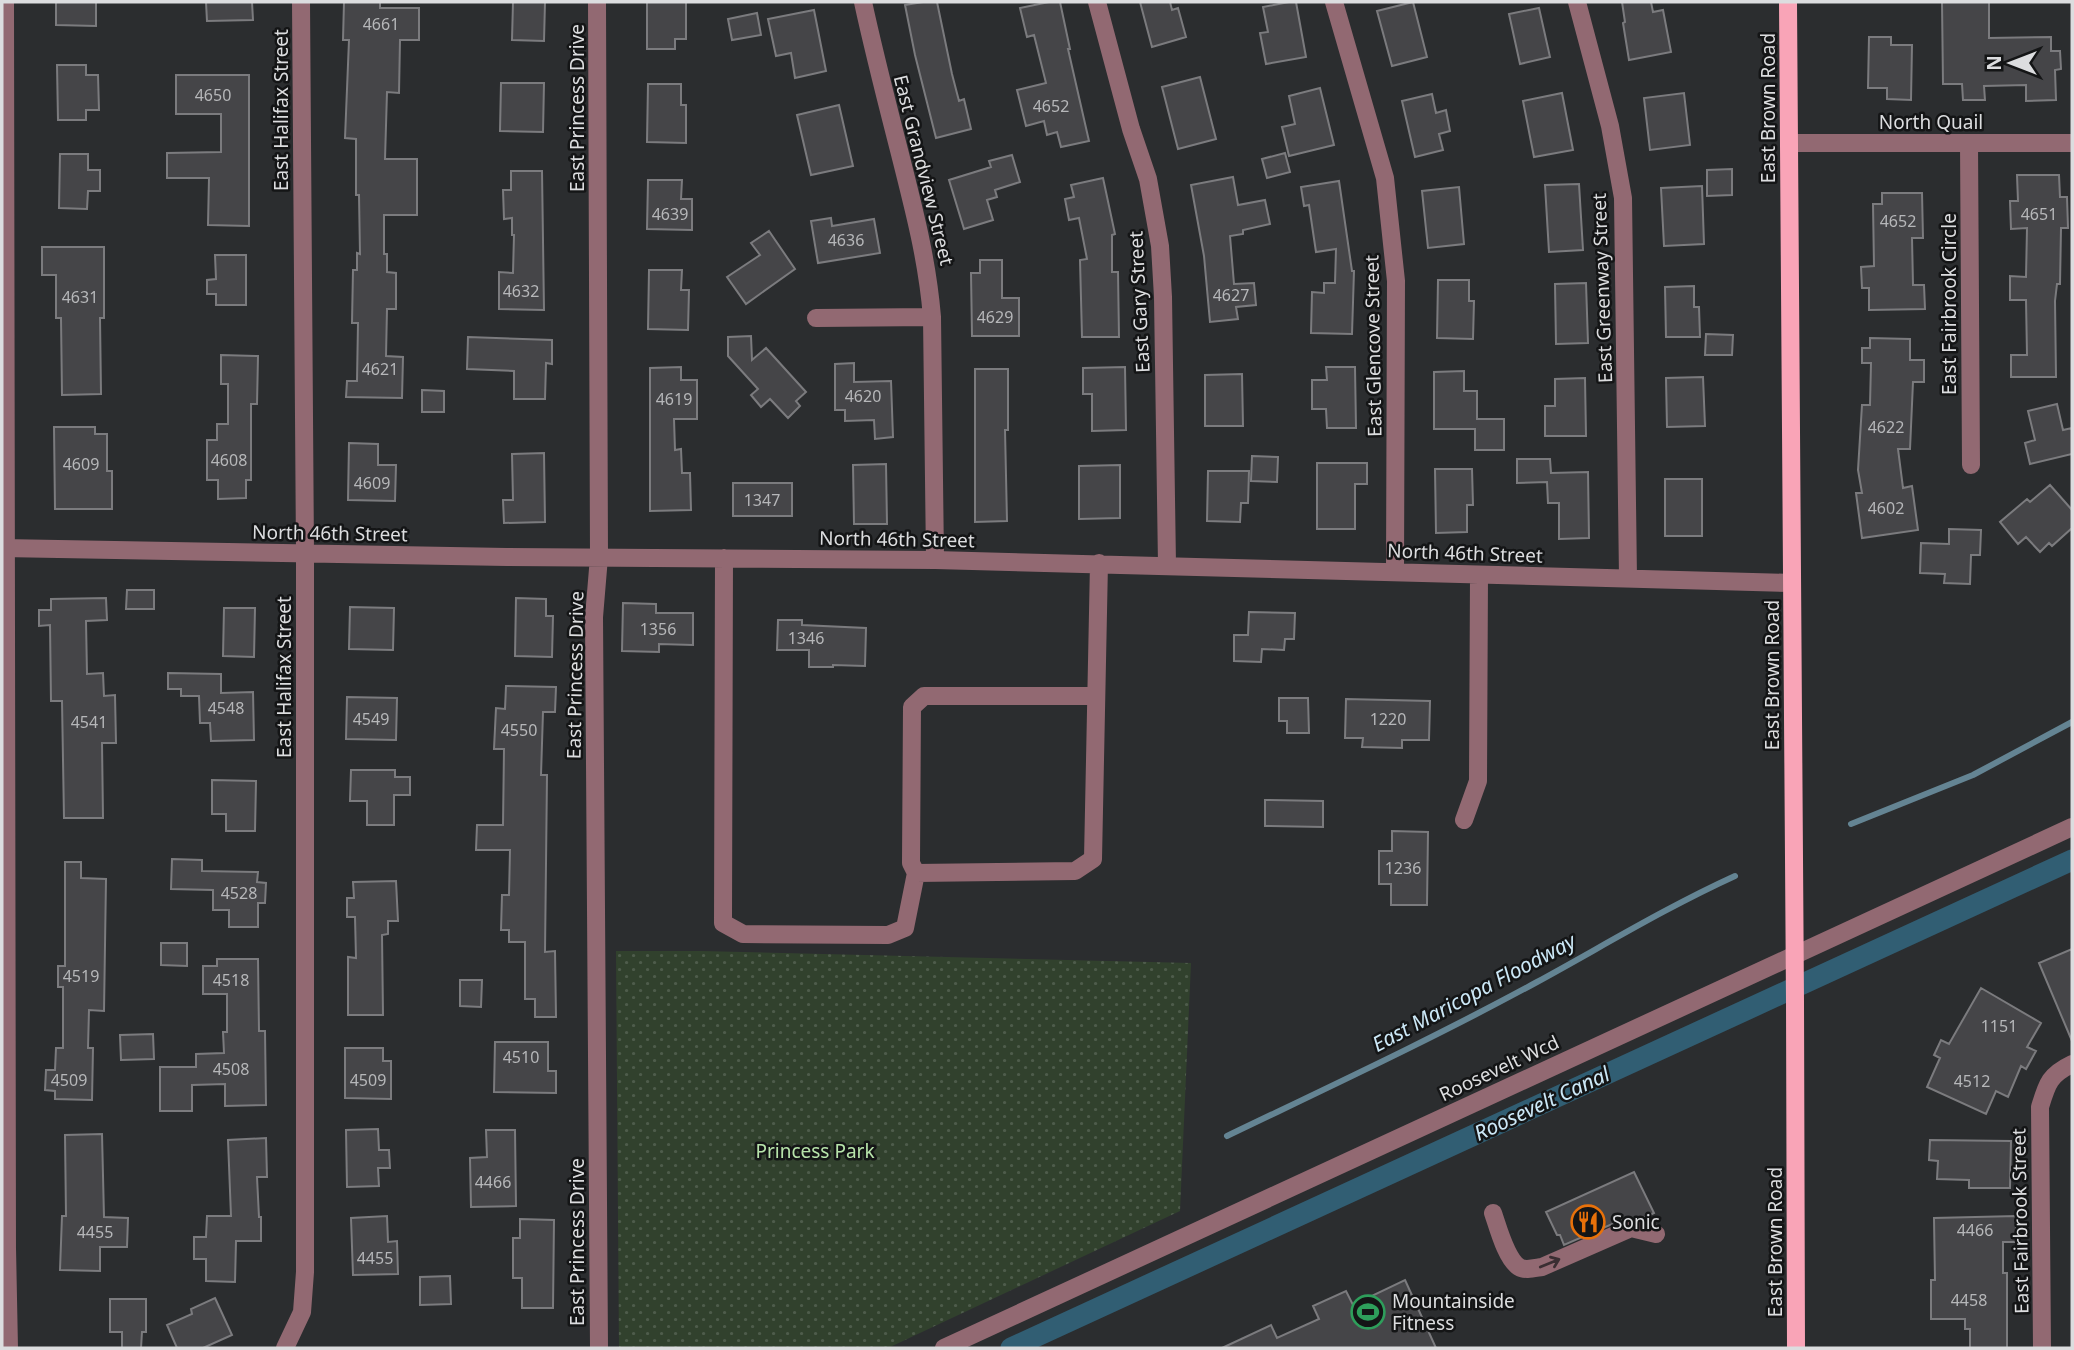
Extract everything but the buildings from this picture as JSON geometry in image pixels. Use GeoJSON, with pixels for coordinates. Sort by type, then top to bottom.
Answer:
{"type":"FeatureCollection","features":[{"type":"Feature","properties":{"kind":"main road","name":"East Brown Road"},"geometry":{"type":"LineString","coordinates":[[1788,2],[1796,1348]]}},
{"type":"Feature","properties":{"kind":"street"},"geometry":{"type":"LineString","coordinates":[[5,2],[4,1248],[9,1348]]}},
{"type":"Feature","properties":{"kind":"street","name":"East Halifax Street"},"geometry":{"type":"LineString","coordinates":[[285,1348],[302,1312],[305,1272],[305,554],[301,2]]}},
{"type":"Feature","properties":{"kind":"street","name":"East Princess Drive"},"geometry":{"type":"LineString","coordinates":[[597,2],[599,557],[594,617],[599,1348]]}},
{"type":"Feature","properties":{"kind":"street","name":"East Grandview Street"},"geometry":{"type":"LineString","coordinates":[[863,2],[921,233],[929,279],[932,317],[935,560]]}},
{"type":"Feature","properties":{"kind":"street","name":"East Gary Street"},"geometry":{"type":"LineString","coordinates":[[1097,2],[1131,129],[1148,179],[1160,246],[1167,565]]}},
{"type":"Feature","properties":{"kind":"street","name":"East Glencove Street"},"geometry":{"type":"LineString","coordinates":[[1334,2],[1385,178],[1388,204],[1396,281],[1395,572]]}},
{"type":"Feature","properties":{"kind":"street","name":"East Greenway Street"},"geometry":{"type":"LineString","coordinates":[[1577,2],[1610,126],[1623,198],[1628,578]]}},
{"type":"Feature","properties":{"kind":"street","name":"North Quail"},"geometry":{"type":"LineString","coordinates":[[1789,143],[2072,143]]}},
{"type":"Feature","properties":{"kind":"street","name":"East Fairbrook Circle"},"geometry":{"type":"LineString","coordinates":[[1969,143],[1971,465]]}},
{"type":"Feature","properties":{"kind":"street"},"geometry":{"type":"LineString","coordinates":[[816,318],[932,317]]}},
{"type":"Feature","properties":{"kind":"street","name":"North 46th Street"},"geometry":{"type":"LineString","coordinates":[[4,548],[1099,563],[1792,583]]}},
{"type":"Feature","properties":{"kind":"street"},"geometry":{"type":"LineString","coordinates":[[724,558],[723,923],[743,934],[888,935],[905,928],[916,873],[911,863],[912,707],[924,696],[1096,696]]}},
{"type":"Feature","properties":{"kind":"street"},"geometry":{"type":"LineString","coordinates":[[916,873],[1075,871],[1093,859],[1099,563]]}},
{"type":"Feature","properties":{"kind":"street"},"geometry":{"type":"LineString","coordinates":[[1464,820],[1478,781],[1479,575]]}},
{"type":"Feature","properties":{"kind":"street","name":"Roosevelt Wcd"},"geometry":{"type":"LineString","coordinates":[[944,1348],[2072,827]]}},
{"type":"Feature","properties":{"kind":"street","name":"East Fairbrook Street"},"geometry":{"type":"LineString","coordinates":[[2042,1348],[2040,1107],[2048,1081],[2057,1071],[2072,1064]]}},
{"type":"Feature","properties":{"kind":"street"},"geometry":{"type":"LineString","coordinates":[[1493,1213],[1508,1253],[1518,1267],[1527,1269],[1542,1267],[1630,1228],[1656,1234]]}},
{"type":"Feature","properties":{"kind":"green space","name":"Princess Park"},"geometry":{"type":"Polygon","coordinates":[[[616,951],[1191,963],[1180,1211],[888,1348],[619,1348],[616,951]]]}},
{"type":"Feature","properties":{"kind":"waterway","name":"East Maricopa Floodway"},"geometry":{"type":"LineString","coordinates":[[1851,824],[1973,775],[2072,722]]}},
{"type":"Feature","properties":{"kind":"waterway","name":"Roosevelt Canal"},"geometry":{"type":"LineString","coordinates":[[1011,1348],[2072,860]]}},
{"type":"Feature","properties":{"kind":"waterway","name":"East Maricopa Floodway"},"geometry":{"type":"LineString","coordinates":[[1227,1136],[1461,1022],[1735,876]]}},
{"type":"Feature","properties":{"kind":"place","name":"Sonic"},"geometry":{"type":"Point","coordinates":[1588,1222]}},
{"type":"Feature","properties":{"kind":"place","name":"Mountainside Fitness"},"geometry":{"type":"Point","coordinates":[1368,1312]}}]}
